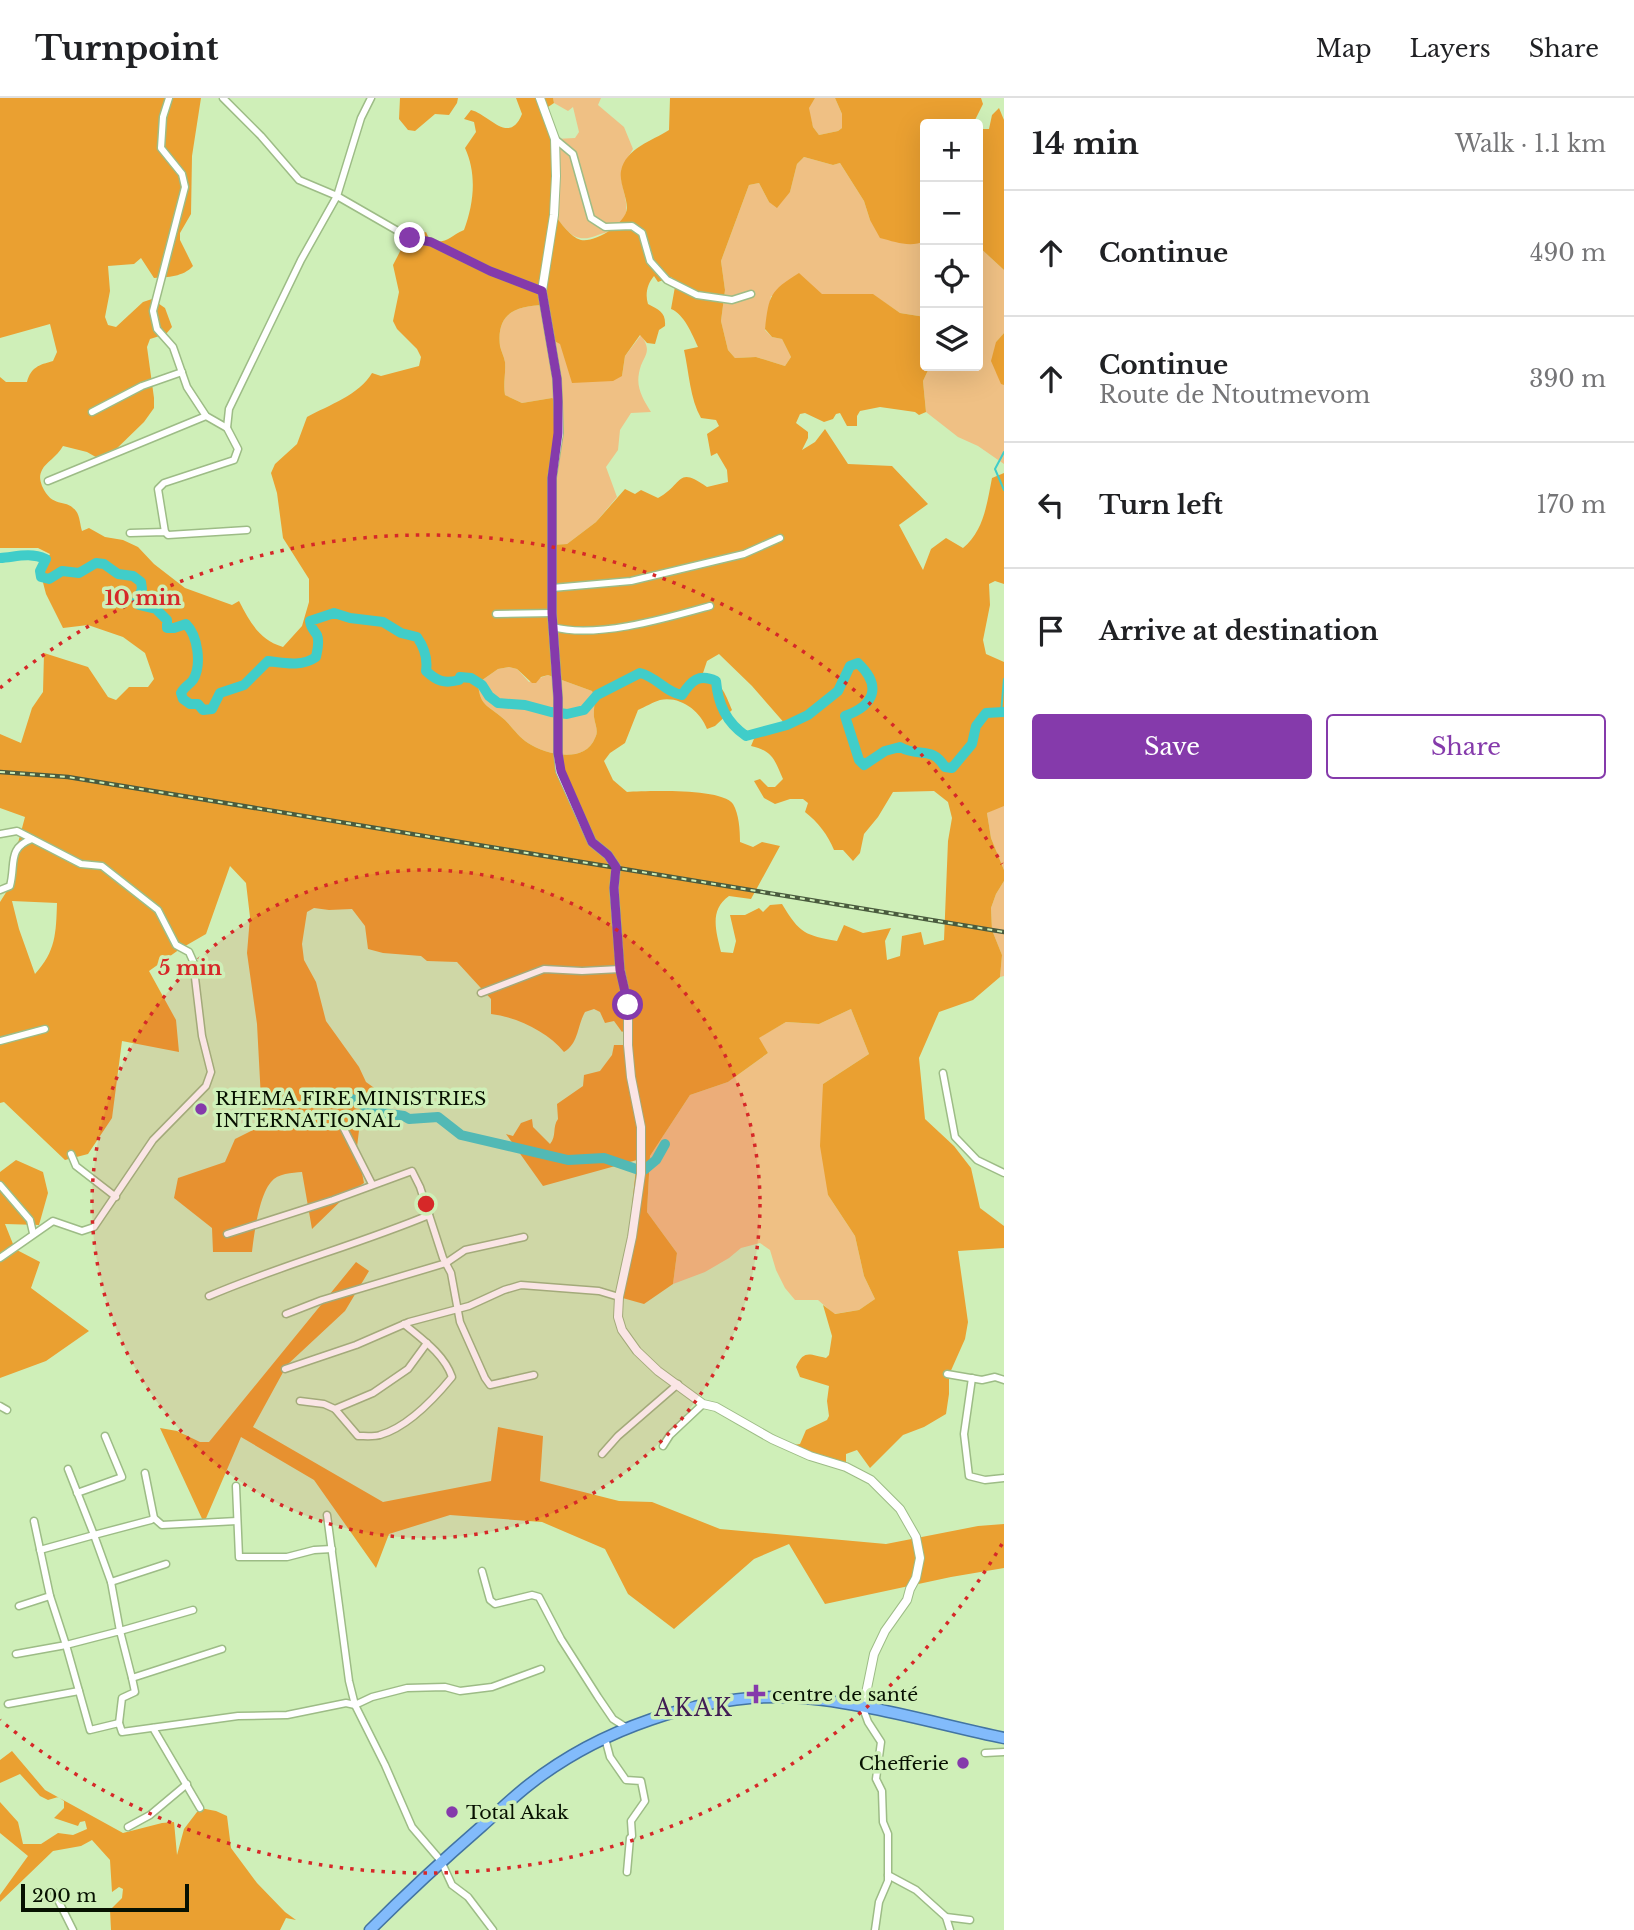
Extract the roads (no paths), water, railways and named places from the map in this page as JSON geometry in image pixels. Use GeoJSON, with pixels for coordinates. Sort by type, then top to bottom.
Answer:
{"type":"FeatureCollection","features":[{"type":"Feature","properties":{"kind":"highway"},"geometry":{"type":"LineString","coordinates":[[370,1930],[441,1861],[531,1783],[605,1738],[627,1728],[694,1708],[744,1699],[786,1697],[863,1707],[1004,1738]]}},
{"type":"Feature","properties":{"kind":"street"},"geometry":{"type":"LineString","coordinates":[[169,98],[163,117],[162,148],[182,174],[185,187],[153,311],[157,328],[173,347],[187,387],[206,416],[228,428]]}},
{"type":"Feature","properties":{"kind":"street"},"geometry":{"type":"LineString","coordinates":[[223,98],[299,180],[337,196],[410,238],[431,242],[490,271],[542,291]]}},
{"type":"Feature","properties":{"kind":"street"},"geometry":{"type":"LineString","coordinates":[[247,530],[168,536],[165,532],[158,489],[164,483],[234,460],[238,449],[228,428],[229,409],[301,260],[337,196],[361,118],[371,98]]}},
{"type":"Feature","properties":{"kind":"street"},"geometry":{"type":"LineString","coordinates":[[540,98],[555,139],[554,215],[542,291],[557,379],[558,402],[558,433],[552,478],[552,613],[561,771],[592,842],[608,855],[616,867],[614,888],[620,970],[628,1005],[631,1077],[641,1127],[642,1169],[632,1237],[619,1297],[618,1317],[622,1330],[637,1351],[658,1371],[703,1404],[716,1407],[772,1439],[810,1456],[846,1467],[871,1480],[900,1509],[916,1537],[920,1558],[916,1578],[909,1589],[907,1600],[885,1630],[874,1654],[863,1707],[868,1722],[881,1742],[876,1779],[882,1791],[883,1822],[888,1834],[888,1875],[885,1891],[878,1902],[875,1930]]}},
{"type":"Feature","properties":{"kind":"street"},"geometry":{"type":"LineString","coordinates":[[555,139],[573,154],[592,218],[605,227],[632,226],[642,233],[650,261],[667,280],[697,295],[720,299],[732,300],[751,294]]}},
{"type":"Feature","properties":{"kind":"street"},"geometry":{"type":"LineString","coordinates":[[92,412],[142,386],[181,372]]}},
{"type":"Feature","properties":{"kind":"street"},"geometry":{"type":"LineString","coordinates":[[48,481],[206,416]]}},
{"type":"Feature","properties":{"kind":"street"},"geometry":{"type":"LineString","coordinates":[[130,533],[165,532]]}},
{"type":"Feature","properties":{"kind":"street"},"geometry":{"type":"LineString","coordinates":[[552,588],[631,581],[744,554],[780,538]]}},
{"type":"Feature","properties":{"kind":"street"},"geometry":{"type":"LineString","coordinates":[[553,627],[567,631],[623,626],[710,606]]}},
{"type":"Feature","properties":{"kind":"street"},"geometry":{"type":"LineString","coordinates":[[496,614],[552,613]]}},
{"type":"Feature","properties":{"kind":"street"},"geometry":{"type":"LineString","coordinates":[[0,834],[17,831],[81,864],[102,866],[158,910],[176,945],[189,951],[193,961],[202,1036],[211,1072],[206,1086],[153,1140],[94,1227],[82,1231],[53,1221],[0,1258]]}},
{"type":"Feature","properties":{"kind":"street"},"geometry":{"type":"LineString","coordinates":[[0,890],[10,886],[14,850],[22,842],[32,839]]}},
{"type":"Feature","properties":{"kind":"street"},"geometry":{"type":"LineString","coordinates":[[481,993],[544,969],[620,970]]}},
{"type":"Feature","properties":{"kind":"street"},"geometry":{"type":"LineString","coordinates":[[0,1041],[45,1029]]}},
{"type":"Feature","properties":{"kind":"street"},"geometry":{"type":"LineString","coordinates":[[943,1073],[955,1137],[977,1160],[1004,1173]]}},
{"type":"Feature","properties":{"kind":"street"},"geometry":{"type":"LineString","coordinates":[[341,1123],[372,1184]]}},
{"type":"Feature","properties":{"kind":"street"},"geometry":{"type":"LineString","coordinates":[[71,1154],[76,1166],[116,1196]]}},
{"type":"Feature","properties":{"kind":"street"},"geometry":{"type":"LineString","coordinates":[[227,1234],[412,1171],[450,1273],[460,1322],[480,1369],[490,1385],[534,1376]]}},
{"type":"Feature","properties":{"kind":"street"},"geometry":{"type":"LineString","coordinates":[[0,1185],[30,1220],[33,1233]]}},
{"type":"Feature","properties":{"kind":"street"},"geometry":{"type":"LineString","coordinates":[[209,1296],[377,1236],[429,1214]]}},
{"type":"Feature","properties":{"kind":"street"},"geometry":{"type":"LineString","coordinates":[[286,1314],[322,1300],[446,1263],[465,1250],[524,1237]]}},
{"type":"Feature","properties":{"kind":"street"},"geometry":{"type":"LineString","coordinates":[[285,1368],[356,1345],[404,1324],[457,1307],[469,1306],[521,1285],[599,1291],[619,1297]]}},
{"type":"Feature","properties":{"kind":"street"},"geometry":{"type":"LineString","coordinates":[[300,1401],[324,1404],[335,1409],[358,1436],[379,1436],[408,1420],[452,1377],[449,1368],[427,1343],[404,1324]]}},
{"type":"Feature","properties":{"kind":"street"},"geometry":{"type":"LineString","coordinates":[[335,1409],[373,1393],[408,1369],[427,1343]]}},
{"type":"Feature","properties":{"kind":"street"},"geometry":{"type":"LineString","coordinates":[[947,1374],[982,1380],[995,1377],[1004,1380]]}},
{"type":"Feature","properties":{"kind":"street"},"geometry":{"type":"LineString","coordinates":[[972,1378],[964,1434],[969,1476],[985,1480],[1004,1478]]}},
{"type":"Feature","properties":{"kind":"street"},"geometry":{"type":"LineString","coordinates":[[601,1454],[678,1384]]}},
{"type":"Feature","properties":{"kind":"street"},"geometry":{"type":"LineString","coordinates":[[663,1446],[670,1435],[703,1404]]}},
{"type":"Feature","properties":{"kind":"street"},"geometry":{"type":"LineString","coordinates":[[77,1493],[122,1477],[105,1436]]}},
{"type":"Feature","properties":{"kind":"street"},"geometry":{"type":"LineString","coordinates":[[68,1469],[111,1582],[135,1692],[122,1698],[119,1724],[122,1732],[238,1716],[287,1715],[345,1703],[355,1705],[372,1697],[407,1688],[445,1687],[460,1691],[492,1687],[541,1669]]}},
{"type":"Feature","properties":{"kind":"street"},"geometry":{"type":"LineString","coordinates":[[145,1473],[154,1518],[162,1525],[237,1521]]}},
{"type":"Feature","properties":{"kind":"street"},"geometry":{"type":"LineString","coordinates":[[236,1486],[239,1557],[287,1557],[314,1550],[332,1549]]}},
{"type":"Feature","properties":{"kind":"street"},"geometry":{"type":"LineString","coordinates":[[327,1515],[349,1681],[355,1705],[412,1827],[441,1861],[452,1885],[468,1897],[493,1930]]}},
{"type":"Feature","properties":{"kind":"street"},"geometry":{"type":"LineString","coordinates":[[40,1550],[154,1518]]}},
{"type":"Feature","properties":{"kind":"street"},"geometry":{"type":"LineString","coordinates":[[34,1521],[50,1596],[90,1730],[119,1724]]}},
{"type":"Feature","properties":{"kind":"street"},"geometry":{"type":"LineString","coordinates":[[111,1582],[166,1564]]}},
{"type":"Feature","properties":{"kind":"street"},"geometry":{"type":"LineString","coordinates":[[482,1571],[490,1600],[495,1604],[532,1595],[539,1597],[561,1639],[598,1697],[613,1719],[627,1728]]}},
{"type":"Feature","properties":{"kind":"street"},"geometry":{"type":"LineString","coordinates":[[19,1606],[50,1596]]}},
{"type":"Feature","properties":{"kind":"street"},"geometry":{"type":"LineString","coordinates":[[16,1654],[66,1645],[193,1610]]}},
{"type":"Feature","properties":{"kind":"street"},"geometry":{"type":"LineString","coordinates":[[132,1678],[222,1649]]}},
{"type":"Feature","properties":{"kind":"street"},"geometry":{"type":"LineString","coordinates":[[8,1704],[79,1691]]}},
{"type":"Feature","properties":{"kind":"street"},"geometry":{"type":"LineString","coordinates":[[153,1728],[200,1808]]}},
{"type":"Feature","properties":{"kind":"street"},"geometry":{"type":"LineString","coordinates":[[605,1738],[610,1757],[626,1780],[641,1781],[645,1801],[631,1821],[632,1836],[629,1838],[627,1872]]}},
{"type":"Feature","properties":{"kind":"street"},"geometry":{"type":"LineString","coordinates":[[985,1753],[1004,1752]]}},
{"type":"Feature","properties":{"kind":"street"},"geometry":{"type":"LineString","coordinates":[[128,1826],[150,1815],[187,1784]]}},
{"type":"Feature","properties":{"kind":"street"},"geometry":{"type":"LineString","coordinates":[[888,1875],[916,1889],[946,1917],[950,1930]]}},
{"type":"Feature","properties":{"kind":"street"},"geometry":{"type":"LineString","coordinates":[[54,1892],[73,1930]]}},
{"type":"Feature","properties":{"kind":"street"},"geometry":{"type":"LineString","coordinates":[[946,1917],[970,1920]]}},
{"type":"Feature","properties":{"kind":"waterway"},"geometry":{"type":"LineString","coordinates":[[1004,452],[995,469],[1004,490]]}},
{"type":"Feature","properties":{"kind":"waterway"},"geometry":{"type":"LineString","coordinates":[[0,558],[28,555],[46,559],[40,571],[41,577],[49,579],[62,571],[79,573],[96,563],[104,564],[118,574],[133,576],[141,582],[142,589],[137,600],[139,605],[156,609],[167,620],[167,628],[186,624],[190,629],[196,643],[197,667],[193,680],[181,693],[183,699],[190,704],[198,704],[203,710],[212,709],[220,693],[244,685],[268,661],[299,663],[316,657],[318,638],[310,621],[334,613],[383,622],[401,633],[417,637],[425,653],[426,671],[445,682],[459,680],[460,677],[471,678],[482,685],[498,703],[525,705],[567,714],[584,710],[597,695],[640,673],[682,695],[696,680],[710,679],[716,681],[721,705],[728,719],[746,736],[787,725],[808,715],[838,691],[850,666],[858,663],[870,679],[872,694],[863,706],[845,716],[859,760],[864,765],[885,751],[900,747],[935,756],[945,767],[952,768],[972,744],[976,726],[986,713],[1004,712]]}},
{"type":"Feature","properties":{"kind":"waterway"},"geometry":{"type":"LineString","coordinates":[[1001,713],[1004,679]]}},
{"type":"Feature","properties":{"kind":"waterway"},"geometry":{"type":"LineString","coordinates":[[352,1099],[376,1112],[409,1119],[438,1117],[461,1135],[568,1160],[604,1158],[639,1170]]}},
{"type":"Feature","properties":{"kind":"waterway"},"geometry":{"type":"LineString","coordinates":[[644,1170],[656,1160],[665,1144]]}},
{"type":"Feature","properties":{"kind":"railway"},"geometry":{"type":"LineString","coordinates":[[0,772],[68,777],[1004,932]]}},
{"type":"Feature","properties":{"kind":"place","name":"RHEMA FIRE MINISTRIES INTERNATIONAL"},"geometry":{"type":"Point","coordinates":[201,1109]}},
{"type":"Feature","properties":{"kind":"place","name":"centre de santé"},"geometry":{"type":"Point","coordinates":[756,1694]}},
{"type":"Feature","properties":{"kind":"place","name":"Chefferie"},"geometry":{"type":"Point","coordinates":[963,1763]}},
{"type":"Feature","properties":{"kind":"place","name":"Total Akak"},"geometry":{"type":"Point","coordinates":[452,1812]}},
{"type":"Feature","properties":{"kind":"district","name":"AKAK"},"geometry":{"type":"Point","coordinates":[694,1708]}}]}
